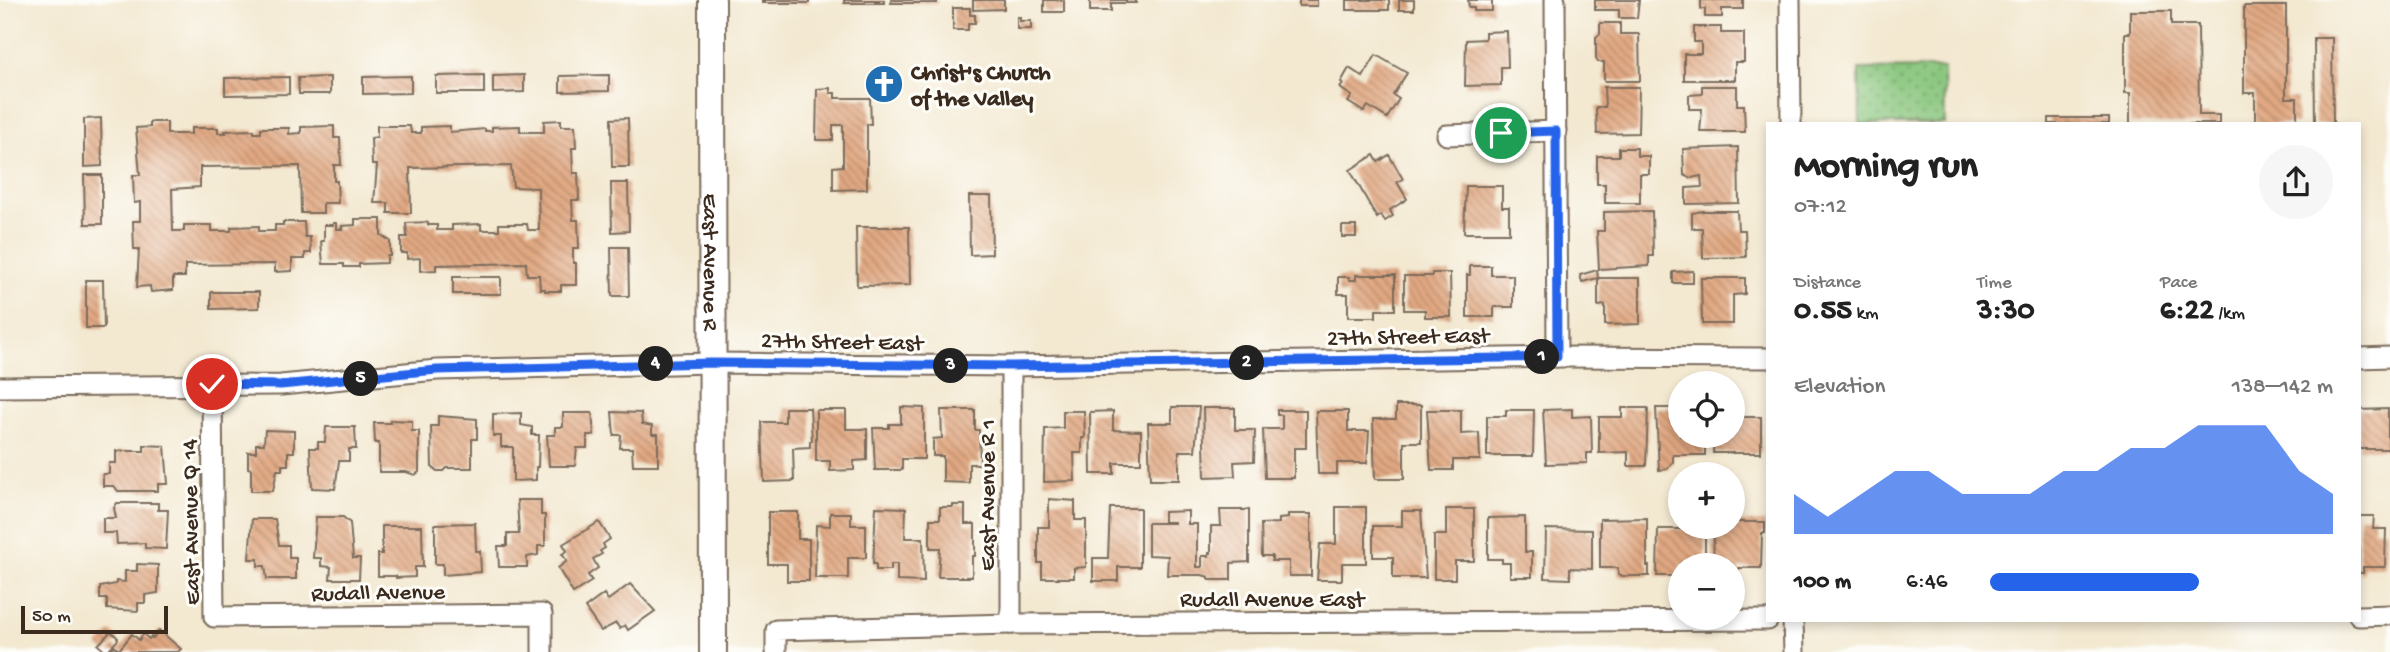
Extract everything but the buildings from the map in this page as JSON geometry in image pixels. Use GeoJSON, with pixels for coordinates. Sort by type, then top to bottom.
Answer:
{"type":"FeatureCollection","features":[{"type":"Feature","properties":{"kind":"main road","name":"East Avenue R"},"geometry":{"type":"LineString","coordinates":[[712,0],[713,652]]}},
{"type":"Feature","properties":{"kind":"street"},"geometry":{"type":"LineString","coordinates":[[1555,0],[1557,357]]}},
{"type":"Feature","properties":{"kind":"street"},"geometry":{"type":"LineString","coordinates":[[1790,0],[1791,122]]}},
{"type":"Feature","properties":{"kind":"street"},"geometry":{"type":"LineString","coordinates":[[1447,135],[1556,131]]}},
{"type":"Feature","properties":{"kind":"street","name":"27th Street East"},"geometry":{"type":"LineString","coordinates":[[0,387],[281,385],[437,370],[711,363],[1011,366],[1557,357],[1766,358]]}},
{"type":"Feature","properties":{"kind":"street"},"geometry":{"type":"LineString","coordinates":[[2361,358],[2390,357]]}},
{"type":"Feature","properties":{"kind":"street","name":"East Avenue R 1"},"geometry":{"type":"LineString","coordinates":[[1011,366],[1011,624]]}},
{"type":"Feature","properties":{"kind":"street","name":"East Avenue Q 14"},"geometry":{"type":"LineString","coordinates":[[212,384],[214,617]]}},
{"type":"Feature","properties":{"kind":"street","name":"Rudall Avenue"},"geometry":{"type":"LineString","coordinates":[[214,617],[542,614],[542,652]]}},
{"type":"Feature","properties":{"kind":"street"},"geometry":{"type":"LineString","coordinates":[[2361,615],[2390,615]]}},
{"type":"Feature","properties":{"kind":"street","name":"Rudall Avenue East"},"geometry":{"type":"LineString","coordinates":[[776,652],[776,630],[1011,624],[1766,620]]}},
{"type":"Feature","properties":{"kind":"street"},"geometry":{"type":"LineString","coordinates":[[1793,622],[1794,652]]}},
{"type":"Feature","properties":{"kind":"green space"},"geometry":{"type":"Polygon","coordinates":[[[1944,68],[1945,122],[1860,122],[1859,69],[1944,68]]]}},
{"type":"Feature","properties":{"kind":"place","name":"Christ's Church of the Valley"},"geometry":{"type":"Point","coordinates":[884,84]}},
{"type":"Feature","properties":{"kind":"route"},"geometry":{"type":"LineString","coordinates":[[212,384],[281,385],[437,370],[711,363],[1011,366],[1557,357],[1556,131],[1501,133]]}}]}
